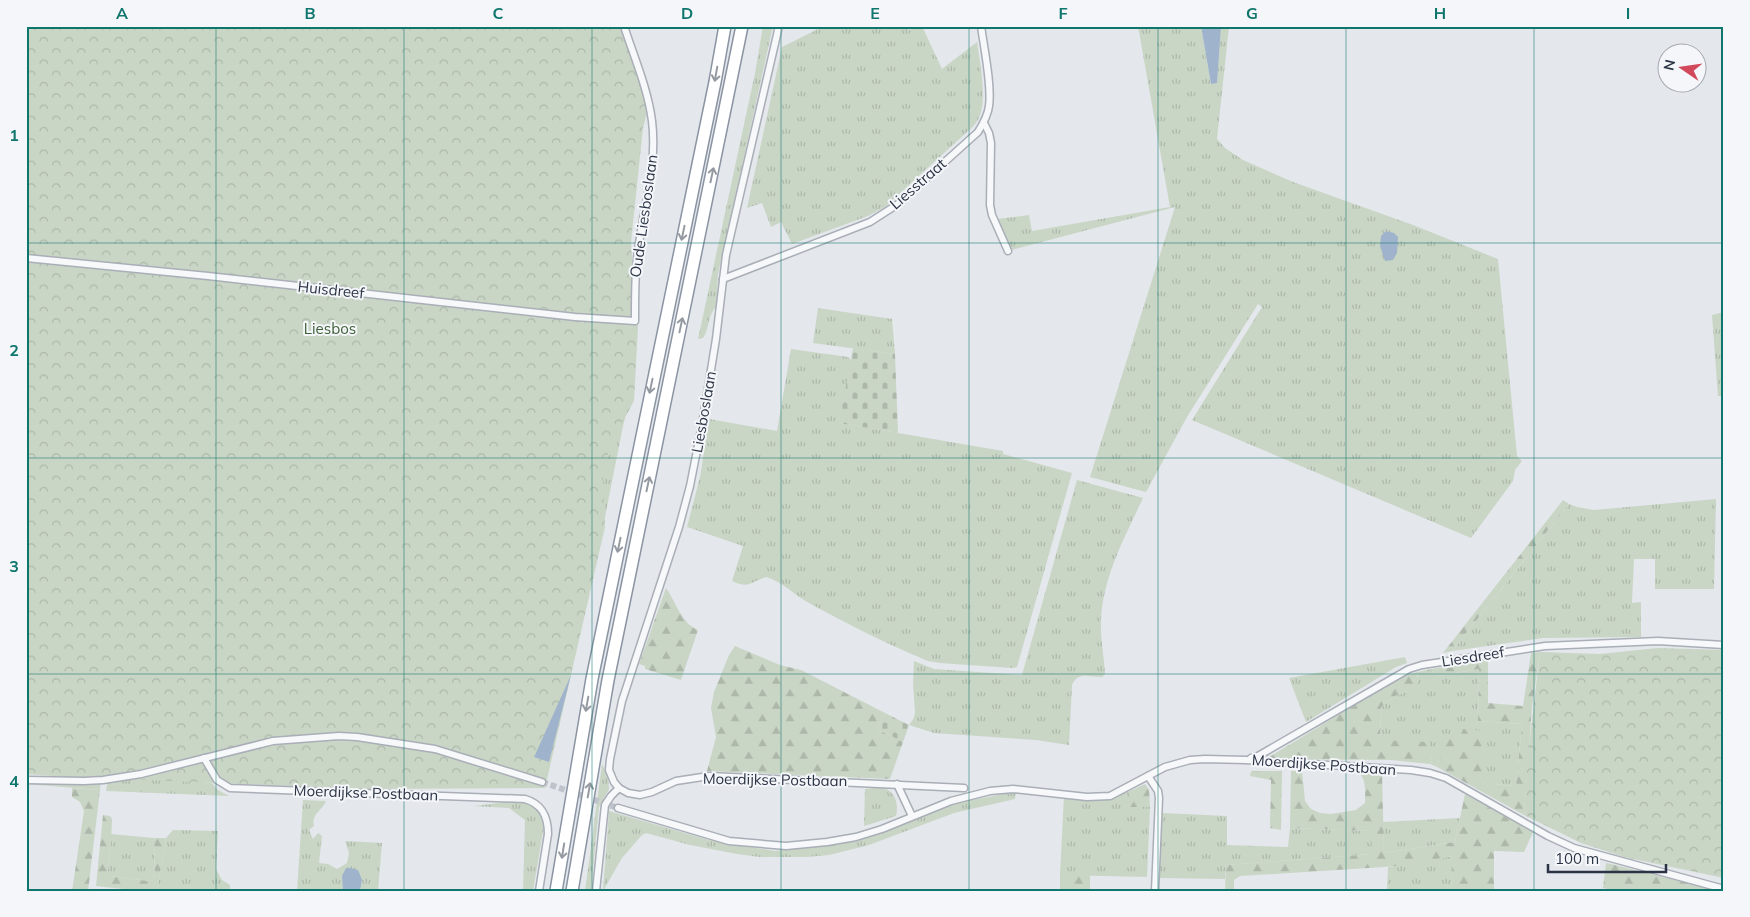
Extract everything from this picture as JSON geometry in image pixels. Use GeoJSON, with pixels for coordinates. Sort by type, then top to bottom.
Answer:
{"type":"FeatureCollection","features":[{"type":"Feature","properties":{"kind":"highway"},"geometry":{"type":"LineString","coordinates":[[556,891],[592,679],[725,26]]}},
{"type":"Feature","properties":{"kind":"highway"},"geometry":{"type":"LineString","coordinates":[[572,891],[614,653],[742,26]]}},
{"type":"Feature","properties":{"kind":"street","name":"Oude Liesboslaan"},"geometry":{"type":"LineString","coordinates":[[624,26],[644,87],[652,120],[652,177],[634,277],[635,320]]}},
{"type":"Feature","properties":{"kind":"street","name":"Liesboslaan"},"geometry":{"type":"LineString","coordinates":[[620,788],[614,782],[609,770],[622,701],[679,527],[690,486],[716,339],[726,255],[778,26]]}},
{"type":"Feature","properties":{"kind":"street"},"geometry":{"type":"LineString","coordinates":[[981,26],[989,106],[984,123],[991,143],[990,205],[992,216],[1008,251]]}},
{"type":"Feature","properties":{"kind":"street","name":"Liesstraat"},"geometry":{"type":"LineString","coordinates":[[723,278],[870,222],[898,204],[978,132],[984,123]]}},
{"type":"Feature","properties":{"kind":"street","name":"Huisdreef"},"geometry":{"type":"LineString","coordinates":[[26,258],[208,276],[574,317],[624,321],[635,320]]}},
{"type":"Feature","properties":{"kind":"street","name":"Liesdreef"},"geometry":{"type":"LineString","coordinates":[[1246,760],[1258,756],[1409,669],[1422,665],[1545,646],[1658,641],[1724,644]]}},
{"type":"Feature","properties":{"kind":"street"},"geometry":{"type":"LineString","coordinates":[[26,780],[103,780],[141,774],[272,741],[339,736],[358,737],[435,750],[542,782]]}},
{"type":"Feature","properties":{"kind":"street","name":"Moerdijkse Postbaan"},"geometry":{"type":"LineString","coordinates":[[204,758],[217,780],[230,788],[525,799],[533,802],[541,807],[546,816],[548,834],[539,891]]}},
{"type":"Feature","properties":{"kind":"street","name":"Moerdijkse Postbaan"},"geometry":{"type":"LineString","coordinates":[[618,808],[729,841],[786,846],[856,837],[882,829],[951,801],[990,791],[1013,789],[1087,797],[1110,796],[1165,767],[1190,760],[1246,760],[1392,769],[1430,773],[1446,778],[1548,836],[1574,848],[1724,888]]}},
{"type":"Feature","properties":{"kind":"street","name":"Moerdijkse Postbaan"},"geometry":{"type":"LineString","coordinates":[[620,788],[628,793],[640,795],[652,792],[676,781],[709,776],[964,788]]}},
{"type":"Feature","properties":{"kind":"street"},"geometry":{"type":"LineString","coordinates":[[1148,776],[1158,791],[1159,798],[1155,891]]}},
{"type":"Feature","properties":{"kind":"street"},"geometry":{"type":"LineString","coordinates":[[896,784],[912,816]]}},
{"type":"Feature","properties":{"kind":"street"},"geometry":{"type":"LineString","coordinates":[[596,891],[605,805],[620,788]]}},
{"type":"Feature","properties":{"kind":"green space","name":"Liesbos"},"geometry":{"type":"Polygon","coordinates":[[[26,26],[625,26],[651,97],[643,128],[631,242],[638,327],[634,401],[610,445],[603,477],[605,527],[545,788],[371,789],[26,774],[26,26]]]}},
{"type":"Feature","properties":{"kind":"green space"},"geometry":{"type":"Polygon","coordinates":[[[763,26],[773,26],[718,274],[716,307],[711,314],[703,338],[698,339],[755,73],[763,26]]]}},
{"type":"Feature","properties":{"kind":"green space"},"geometry":{"type":"Polygon","coordinates":[[[824,26],[907,26],[909,30],[922,26],[942,69],[977,42],[983,93],[981,112],[973,127],[885,207],[868,216],[792,244],[781,222],[771,227],[762,203],[747,208],[782,47],[824,26]]]}},
{"type":"Feature","properties":{"kind":"green space"},"geometry":{"type":"Polygon","coordinates":[[[1138,26],[1201,26],[1211,84],[1221,26],[1229,26],[1217,139],[1225,148],[1243,160],[1293,182],[1413,225],[1498,259],[1517,456],[1522,461],[1515,470],[1513,481],[1471,538],[1192,420],[1262,307],[1258,304],[1187,417],[1146,492],[1090,477],[1175,207],[1011,250],[997,219],[1029,215],[1032,231],[1170,207],[1138,26]]]}},
{"type":"Feature","properties":{"kind":"green space"},"geometry":{"type":"Polygon","coordinates":[[[818,308],[892,319],[895,354],[813,343],[818,308]]]}},
{"type":"Feature","properties":{"kind":"green space"},"geometry":{"type":"Polygon","coordinates":[[[1724,312],[1724,396],[1718,396],[1712,315],[1724,312]]]}},
{"type":"Feature","properties":{"kind":"green space"},"geometry":{"type":"Polygon","coordinates":[[[853,348],[895,354],[898,433],[839,423],[853,348]]]}},
{"type":"Feature","properties":{"kind":"green space"},"geometry":{"type":"Polygon","coordinates":[[[791,349],[848,357],[851,360],[840,423],[1003,451],[1003,454],[1072,473],[1017,667],[928,661],[838,619],[772,579],[766,577],[746,585],[732,581],[743,546],[687,527],[700,477],[709,419],[777,431],[791,349]]]}},
{"type":"Feature","properties":{"kind":"green space"},"geometry":{"type":"Polygon","coordinates":[[[627,406],[603,527],[598,493],[611,411],[627,406]]]}},
{"type":"Feature","properties":{"kind":"green space"},"geometry":{"type":"Polygon","coordinates":[[[1077,480],[1143,498],[1122,542],[1106,588],[1101,627],[1105,674],[1102,677],[1081,676],[1072,685],[1069,745],[1036,740],[934,733],[909,725],[914,718],[915,712],[914,661],[934,669],[1022,675],[1077,480]]]}},
{"type":"Feature","properties":{"kind":"green space"},"geometry":{"type":"Polygon","coordinates":[[[1716,499],[1714,589],[1655,589],[1655,559],[1634,559],[1632,603],[1641,602],[1641,637],[1543,638],[1452,651],[1569,504],[1594,510],[1716,499]]]}},
{"type":"Feature","properties":{"kind":"green space"},"geometry":{"type":"Polygon","coordinates":[[[1563,500],[1569,504],[1452,651],[1443,653],[1563,500]]]}},
{"type":"Feature","properties":{"kind":"green space"},"geometry":{"type":"Polygon","coordinates":[[[666,588],[683,617],[692,627],[698,630],[681,680],[645,669],[645,666],[639,664],[666,588]]]}},
{"type":"Feature","properties":{"kind":"green space"},"geometry":{"type":"Polygon","coordinates":[[[735,646],[780,665],[801,670],[885,713],[877,729],[903,742],[890,779],[707,771],[716,737],[711,708],[714,692],[729,655],[735,646]]]}},
{"type":"Feature","properties":{"kind":"green space"},"geometry":{"type":"Polygon","coordinates":[[[1658,648],[1724,650],[1724,878],[1624,857],[1581,843],[1524,815],[1528,754],[1540,652],[1599,654],[1658,648]]]}},
{"type":"Feature","properties":{"kind":"green space"},"geometry":{"type":"Polygon","coordinates":[[[1540,652],[1532,707],[1524,815],[1437,767],[1440,756],[1440,741],[1444,737],[1455,738],[1461,734],[1463,729],[1482,731],[1482,783],[1516,786],[1522,724],[1478,721],[1479,669],[1438,676],[1431,669],[1488,659],[1488,703],[1523,706],[1531,653],[1540,652]]]}},
{"type":"Feature","properties":{"kind":"green space"},"geometry":{"type":"Polygon","coordinates":[[[1405,657],[1407,663],[1396,667],[1306,722],[1289,678],[1405,657]]]}},
{"type":"Feature","properties":{"kind":"green space"},"geometry":{"type":"Polygon","coordinates":[[[1431,669],[1438,676],[1479,669],[1478,721],[1522,724],[1516,786],[1482,783],[1482,732],[1461,734],[1455,738],[1440,741],[1440,756],[1437,767],[1430,764],[1432,756],[1380,740],[1381,707],[1395,696],[1408,691],[1408,687],[1418,676],[1417,672],[1431,669]]]}},
{"type":"Feature","properties":{"kind":"green space"},"geometry":{"type":"Polygon","coordinates":[[[1417,672],[1418,684],[1415,687],[1409,687],[1408,691],[1395,696],[1381,707],[1380,740],[1430,742],[1432,756],[1430,764],[1391,760],[1266,759],[1399,678],[1417,672]]]}},
{"type":"Feature","properties":{"kind":"green space"},"geometry":{"type":"Polygon","coordinates":[[[885,713],[909,725],[903,742],[877,729],[885,713]]]}},
{"type":"Feature","properties":{"kind":"green space"},"geometry":{"type":"Polygon","coordinates":[[[602,764],[608,777],[609,789],[599,807],[591,891],[585,891],[602,764]]]}},
{"type":"Feature","properties":{"kind":"green space"},"geometry":{"type":"Polygon","coordinates":[[[1251,771],[1282,771],[1281,830],[1270,828],[1271,780],[1250,776],[1251,771]]]}},
{"type":"Feature","properties":{"kind":"green space"},"geometry":{"type":"Polygon","coordinates":[[[1291,771],[1302,771],[1305,801],[1311,809],[1320,813],[1331,814],[1356,810],[1365,803],[1364,781],[1357,771],[1382,772],[1384,853],[1455,842],[1465,794],[1533,832],[1524,852],[1494,851],[1494,891],[1451,891],[1452,856],[1407,865],[1240,876],[1234,880],[1234,891],[1225,891],[1226,865],[1372,854],[1371,831],[1290,828],[1291,771]]]}},
{"type":"Feature","properties":{"kind":"green space"},"geometry":{"type":"Polygon","coordinates":[[[138,776],[212,783],[218,790],[229,796],[106,791],[108,780],[138,776]]]}},
{"type":"Feature","properties":{"kind":"green space"},"geometry":{"type":"Polygon","coordinates":[[[101,781],[100,790],[26,784],[101,781]]]}},
{"type":"Feature","properties":{"kind":"green space"},"geometry":{"type":"Polygon","coordinates":[[[1145,784],[1149,790],[1150,807],[1130,807],[1130,791],[1145,784]]]}},
{"type":"Feature","properties":{"kind":"green space"},"geometry":{"type":"Polygon","coordinates":[[[881,787],[893,794],[897,807],[896,816],[864,826],[865,789],[881,787]]]}},
{"type":"Feature","properties":{"kind":"green space"},"geometry":{"type":"Polygon","coordinates":[[[72,788],[100,790],[88,891],[72,891],[84,811],[80,802],[72,797],[72,788]]]}},
{"type":"Feature","properties":{"kind":"green space"},"geometry":{"type":"Polygon","coordinates":[[[1130,791],[1130,807],[1150,807],[1147,877],[1060,875],[1064,795],[1114,796],[1130,791]]]}},
{"type":"Feature","properties":{"kind":"green space"},"geometry":{"type":"Polygon","coordinates":[[[1016,792],[1015,799],[954,813],[869,845],[829,855],[760,857],[690,845],[646,833],[642,835],[622,858],[603,891],[609,811],[709,840],[775,851],[839,844],[856,840],[877,834],[936,809],[959,802],[1016,792]]]}},
{"type":"Feature","properties":{"kind":"green space"},"geometry":{"type":"Polygon","coordinates":[[[303,800],[326,801],[315,815],[314,826],[309,830],[313,839],[318,833],[322,836],[319,863],[328,864],[337,869],[347,863],[349,853],[345,841],[382,843],[378,891],[360,891],[362,880],[344,891],[297,891],[303,800]]]}},
{"type":"Feature","properties":{"kind":"green space"},"geometry":{"type":"Polygon","coordinates":[[[515,801],[535,807],[543,820],[544,826],[533,891],[523,891],[525,820],[509,808],[474,806],[515,801]]]}},
{"type":"Feature","properties":{"kind":"green space"},"geometry":{"type":"Polygon","coordinates":[[[1162,813],[1227,816],[1227,845],[1288,847],[1290,828],[1372,831],[1372,854],[1226,865],[1225,879],[1159,878],[1162,813]]]}},
{"type":"Feature","properties":{"kind":"green space"},"geometry":{"type":"Polygon","coordinates":[[[103,815],[110,816],[112,819],[107,873],[111,876],[153,880],[155,874],[154,838],[166,838],[157,891],[96,886],[103,815]]]}},
{"type":"Feature","properties":{"kind":"green space"},"geometry":{"type":"Polygon","coordinates":[[[1460,818],[1455,842],[1384,853],[1383,822],[1460,818]]]}},
{"type":"Feature","properties":{"kind":"green space"},"geometry":{"type":"Polygon","coordinates":[[[173,830],[218,831],[216,869],[222,880],[230,885],[230,891],[157,891],[166,838],[173,830]]]}},
{"type":"Feature","properties":{"kind":"green space"},"geometry":{"type":"Polygon","coordinates":[[[111,834],[154,838],[155,874],[153,880],[111,876],[107,873],[111,834]]]}},
{"type":"Feature","properties":{"kind":"green space"},"geometry":{"type":"Polygon","coordinates":[[[1453,856],[1451,891],[1387,891],[1388,867],[1453,856]]]}},
{"type":"Feature","properties":{"kind":"green space"},"geometry":{"type":"Polygon","coordinates":[[[1606,863],[1720,891],[1615,891],[1603,888],[1606,863]]]}},
{"type":"Feature","properties":{"kind":"green space"},"geometry":{"type":"Polygon","coordinates":[[[1060,875],[1090,875],[1090,891],[1060,891],[1060,875]]]}},
{"type":"Feature","properties":{"kind":"water"},"geometry":{"type":"Polygon","coordinates":[[[1201,26],[1221,26],[1217,83],[1211,84],[1201,26]]]}},
{"type":"Feature","properties":{"kind":"water"},"geometry":{"type":"Polygon","coordinates":[[[1386,231],[1394,233],[1398,237],[1397,253],[1393,260],[1385,261],[1380,246],[1381,236],[1386,231]]]}},
{"type":"Feature","properties":{"kind":"water"},"geometry":{"type":"Polygon","coordinates":[[[571,675],[549,762],[534,757],[535,755],[571,675]]]}},
{"type":"Feature","properties":{"kind":"water"},"geometry":{"type":"Polygon","coordinates":[[[346,868],[358,870],[362,880],[360,891],[343,890],[342,876],[346,868]]]}},
{"type":"Feature","properties":{"kind":"tunnel"},"geometry":{"type":"LineString","coordinates":[[542,782],[618,808]]}}]}
